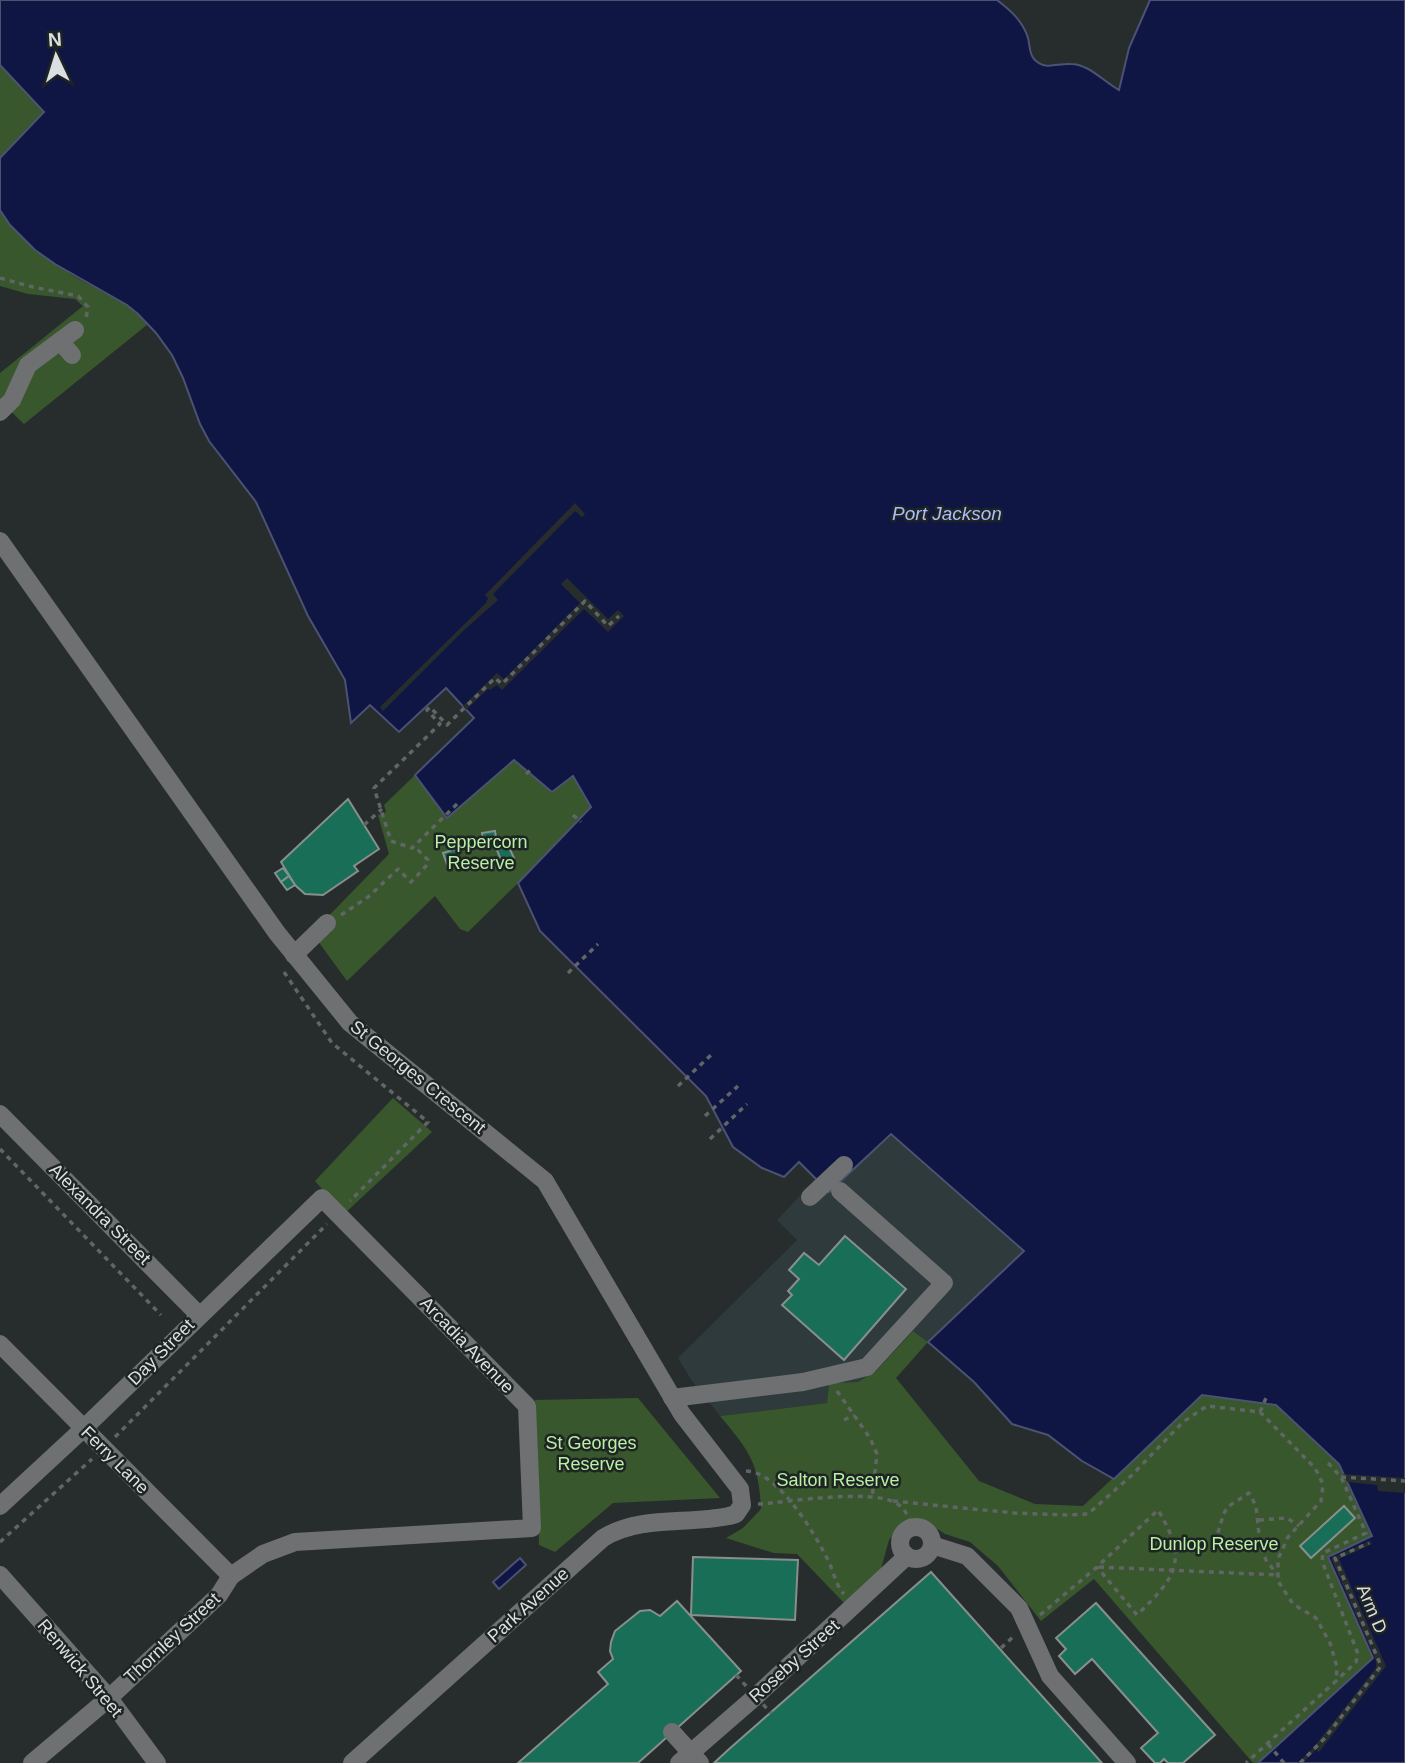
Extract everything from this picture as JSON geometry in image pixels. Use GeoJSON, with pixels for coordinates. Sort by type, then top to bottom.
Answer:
{"type":"FeatureCollection","features":[{"type":"Feature","properties":{"kind":"street"},"geometry":{"type":"LineString","coordinates":[[1,411],[12,400],[28,365],[75,330]]}},
{"type":"Feature","properties":{"kind":"street"},"geometry":{"type":"LineString","coordinates":[[60,341],[72,355]]}},
{"type":"Feature","properties":{"kind":"street","name":"St Georges Crescent"},"geometry":{"type":"LineString","coordinates":[[0,541],[294,956],[349,1023],[545,1181],[672,1398],[740,1489],[739,1509]]}},
{"type":"Feature","properties":{"kind":"street"},"geometry":{"type":"LineString","coordinates":[[294,956],[327,923]]}},
{"type":"Feature","properties":{"kind":"street","name":"Alexandra Street"},"geometry":{"type":"LineString","coordinates":[[0,1114],[199,1315]]}},
{"type":"Feature","properties":{"kind":"street"},"geometry":{"type":"LineString","coordinates":[[810,1197],[844,1165]]}},
{"type":"Feature","properties":{"kind":"street"},"geometry":{"type":"LineString","coordinates":[[672,1398],[828,1378],[867,1367],[944,1283],[841,1191]]}},
{"type":"Feature","properties":{"kind":"street","name":"Day Street"},"geometry":{"type":"LineString","coordinates":[[0,1506],[322,1198]]}},
{"type":"Feature","properties":{"kind":"street","name":"Arcadia Avenue"},"geometry":{"type":"LineString","coordinates":[[322,1198],[527,1406],[532,1528]]}},
{"type":"Feature","properties":{"kind":"street","name":"Ferry Lane"},"geometry":{"type":"LineString","coordinates":[[0,1344],[232,1576]]}},
{"type":"Feature","properties":{"kind":"street","name":"Park Avenue"},"geometry":{"type":"LineString","coordinates":[[352,1763],[603,1538],[615,1531],[642,1523],[720,1518],[739,1509]]}},
{"type":"Feature","properties":{"kind":"street","name":"Thornley Street"},"geometry":{"type":"LineString","coordinates":[[32,1763],[109,1698],[219,1595],[232,1576],[262,1554],[295,1542],[532,1528]]}},
{"type":"Feature","properties":{"kind":"street"},"geometry":{"type":"LineString","coordinates":[[907,1556],[903,1552],[901,1541],[905,1532],[912,1528],[926,1531],[930,1535],[932,1545],[967,1556],[1019,1608],[1050,1676],[1126,1763]]}},
{"type":"Feature","properties":{"kind":"street","name":"Roseby Street"},"geometry":{"type":"LineString","coordinates":[[679,1763],[907,1556],[922,1558],[932,1545]]}},
{"type":"Feature","properties":{"kind":"street","name":"Renwick Street"},"geometry":{"type":"LineString","coordinates":[[0,1575],[109,1698],[157,1763]]}},
{"type":"Feature","properties":{"kind":"street"},"geometry":{"type":"LineString","coordinates":[[673,1732],[700,1763]]}},
{"type":"Feature","properties":{"kind":"path"},"geometry":{"type":"LineString","coordinates":[[0,278],[78,296],[89,312],[86,320],[75,330]]}},
{"type":"Feature","properties":{"kind":"path"},"geometry":{"type":"LineString","coordinates":[[457,804],[412,848],[391,841],[374,788],[440,724],[427,710],[430,707],[447,725],[495,678],[502,684],[585,601],[608,626],[619,616]]}},
{"type":"Feature","properties":{"kind":"path"},"geometry":{"type":"LineString","coordinates":[[526,774],[533,768]]}},
{"type":"Feature","properties":{"kind":"path"},"geometry":{"type":"LineString","coordinates":[[364,825],[382,809]]}},
{"type":"Feature","properties":{"kind":"path"},"geometry":{"type":"LineString","coordinates":[[573,815],[581,822]]}},
{"type":"Feature","properties":{"kind":"path"},"geometry":{"type":"LineString","coordinates":[[327,923],[368,897],[398,869],[411,882],[427,865],[428,860],[414,846]]}},
{"type":"Feature","properties":{"kind":"path"},"geometry":{"type":"LineString","coordinates":[[568,973],[598,944]]}},
{"type":"Feature","properties":{"kind":"path"},"geometry":{"type":"LineString","coordinates":[[678,1086],[711,1055]]}},
{"type":"Feature","properties":{"kind":"path"},"geometry":{"type":"LineString","coordinates":[[705,1116],[738,1086]]}},
{"type":"Feature","properties":{"kind":"path"},"geometry":{"type":"LineString","coordinates":[[710,1139],[747,1104]]}},
{"type":"Feature","properties":{"kind":"path"},"geometry":{"type":"LineString","coordinates":[[0,1542],[103,1449],[428,1122]]}},
{"type":"Feature","properties":{"kind":"path","name":"Alexandra Street"},"geometry":{"type":"LineString","coordinates":[[0,1149],[161,1315]]}},
{"type":"Feature","properties":{"kind":"path"},"geometry":{"type":"LineString","coordinates":[[828,1378],[870,1438],[877,1454],[872,1498]]}},
{"type":"Feature","properties":{"kind":"path"},"geometry":{"type":"LineString","coordinates":[[1260,1412],[1266,1398]]}},
{"type":"Feature","properties":{"kind":"path"},"geometry":{"type":"LineString","coordinates":[[739,1509],[856,1496],[1014,1513],[1088,1514],[1132,1475],[1183,1422],[1207,1406],[1260,1412],[1314,1467],[1323,1485],[1321,1501],[1288,1537],[1278,1559],[1278,1581],[1293,1604],[1316,1618],[1330,1643],[1337,1667],[1336,1681]]}},
{"type":"Feature","properties":{"kind":"path"},"geometry":{"type":"LineString","coordinates":[[844,1420],[854,1415]]}},
{"type":"Feature","properties":{"kind":"path"},"geometry":{"type":"LineString","coordinates":[[1246,1763],[1356,1662],[1358,1654],[1322,1561],[1324,1553],[1366,1533],[1341,1477],[1328,1463]]}},
{"type":"Feature","properties":{"kind":"path"},"geometry":{"type":"LineString","coordinates":[[726,1471],[753,1471],[768,1479],[790,1502],[815,1536],[838,1588],[854,1606]]}},
{"type":"Feature","properties":{"kind":"path"},"geometry":{"type":"LineString","coordinates":[[1341,1477],[1405,1481]]}},
{"type":"Feature","properties":{"kind":"path"},"geometry":{"type":"LineString","coordinates":[[1173,1542],[1199,1543],[1215,1540],[1227,1507],[1249,1493],[1256,1506],[1260,1544],[1266,1560],[1279,1575]]}},
{"type":"Feature","properties":{"kind":"path"},"geometry":{"type":"LineString","coordinates":[[893,1501],[904,1508],[912,1528]]}},
{"type":"Feature","properties":{"kind":"path"},"geometry":{"type":"LineString","coordinates":[[1001,1648],[1097,1567],[1158,1510],[1173,1542],[1176,1565],[1167,1586],[1138,1615],[1097,1567]]}},
{"type":"Feature","properties":{"kind":"path"},"geometry":{"type":"LineString","coordinates":[[1259,1520],[1287,1518],[1299,1525]]}},
{"type":"Feature","properties":{"kind":"path","name":"Arm D"},"geometry":{"type":"LineString","coordinates":[[1300,1763],[1318,1746],[1381,1666],[1335,1558],[1369,1543]]}},
{"type":"Feature","properties":{"kind":"path"},"geometry":{"type":"LineString","coordinates":[[1097,1567],[1279,1575]]}},
{"type":"Feature","properties":{"kind":"path"},"geometry":{"type":"LineString","coordinates":[[736,1675],[771,1713]]}},
{"type":"Feature","properties":{"kind":"path"},"geometry":{"type":"LineString","coordinates":[[1268,1744],[1284,1763]]}},
{"type":"Feature","properties":{"kind":"shaded area"},"geometry":{"type":"Polygon","coordinates":[[[891,1134],[1025,1251],[928,1342],[913,1331],[876,1371],[858,1382],[829,1383],[827,1403],[720,1416],[692,1381],[678,1358],[797,1240],[777,1220],[815,1180],[829,1192],[891,1134]]]}},
{"type":"Feature","properties":{"kind":"green space"},"geometry":{"type":"Polygon","coordinates":[[[0,65],[45,112],[0,158],[0,65]]]}},
{"type":"Feature","properties":{"kind":"green space"},"geometry":{"type":"Polygon","coordinates":[[[0,210],[35,250],[75,277],[127,305],[148,324],[24,424],[0,401],[0,373],[83,306],[75,299],[28,294],[0,286],[0,210]]]}},
{"type":"Feature","properties":{"kind":"green space","name":"Peppercorn Reserve"},"geometry":{"type":"Polygon","coordinates":[[[514,760],[552,792],[573,776],[591,807],[468,932],[460,929],[435,896],[347,981],[312,933],[389,854],[378,815],[386,812],[384,805],[415,775],[447,818],[514,760]]]}},
{"type":"Feature","properties":{"kind":"green space"},"geometry":{"type":"Polygon","coordinates":[[[393,1098],[432,1132],[344,1214],[315,1181],[393,1098]]]}},
{"type":"Feature","properties":{"kind":"green space","name":"Dunlop Reserve"},"geometry":{"type":"Polygon","coordinates":[[[913,1331],[928,1342],[896,1378],[979,1481],[1035,1504],[1083,1506],[1202,1395],[1276,1405],[1339,1464],[1372,1537],[1328,1557],[1373,1658],[1258,1763],[1253,1763],[1094,1579],[1041,1621],[998,1566],[970,1542],[945,1534],[916,1519],[902,1524],[889,1540],[881,1569],[844,1603],[797,1554],[774,1553],[726,1538],[743,1528],[761,1509],[758,1480],[751,1458],[720,1416],[827,1403],[829,1383],[858,1382],[876,1371],[913,1331]]]}},
{"type":"Feature","properties":{"kind":"green space","name":"St Georges Reserve"},"geometry":{"type":"Polygon","coordinates":[[[638,1398],[720,1498],[613,1503],[555,1552],[539,1545],[535,1400],[638,1398]]]}},
{"type":"Feature","properties":{"kind":"water","name":"Port Jackson"},"geometry":{"type":"Polygon","coordinates":[[[0,0],[997,0],[1023,26],[1031,55],[1038,63],[1047,66],[1071,64],[1084,67],[1119,90],[1129,48],[1150,0],[1405,0],[1405,1763],[1258,1763],[1373,1658],[1328,1557],[1372,1536],[1339,1464],[1276,1405],[1202,1395],[1114,1479],[1082,1461],[1048,1435],[1012,1424],[974,1382],[928,1342],[1024,1251],[891,1134],[829,1192],[799,1162],[784,1177],[762,1168],[733,1147],[706,1096],[540,931],[518,883],[591,807],[573,776],[552,792],[514,760],[447,818],[415,775],[474,718],[446,688],[399,732],[370,705],[351,723],[345,680],[308,616],[256,502],[209,441],[172,355],[138,314],[35,250],[10,225],[0,210],[0,158],[44,112],[0,65],[0,0]]]}},
{"type":"Feature","properties":{"kind":"water"},"geometry":{"type":"Polygon","coordinates":[[[520,1558],[526,1565],[499,1589],[493,1582],[520,1558]]]}},
{"type":"Feature","properties":{"kind":"pier"},"geometry":{"type":"Polygon","coordinates":[[[575,503],[585,514],[582,517],[575,511],[493,594],[498,600],[383,711],[380,707],[486,603],[488,598],[485,595],[575,503]]]}},
{"type":"Feature","properties":{"kind":"pier"},"geometry":{"type":"Polygon","coordinates":[[[567,578],[608,619],[618,610],[624,616],[608,632],[584,609],[502,690],[497,685],[488,689],[466,710],[463,706],[497,673],[504,679],[580,603],[561,584],[567,578]]]}},
{"type":"Feature","properties":{"kind":"pier"},"geometry":{"type":"Polygon","coordinates":[[[1343,1474],[1405,1478],[1405,1493],[1378,1491],[1377,1485],[1347,1482],[1343,1474]]]}},
{"type":"Feature","properties":{"kind":"pier"},"geometry":{"type":"Polygon","coordinates":[[[1370,1541],[1372,1544],[1339,1559],[1386,1666],[1319,1752],[1316,1750],[1302,1763],[1298,1763],[1376,1668],[1376,1661],[1331,1558],[1370,1541]]]}},
{"type":"Feature","properties":{"kind":"building"},"geometry":{"type":"Polygon","coordinates":[[[348,799],[379,849],[354,866],[358,871],[323,895],[305,894],[295,885],[281,862],[348,799]]]}},
{"type":"Feature","properties":{"kind":"building"},"geometry":{"type":"Polygon","coordinates":[[[495,831],[497,844],[484,846],[482,833],[495,831]]]}},
{"type":"Feature","properties":{"kind":"building"},"geometry":{"type":"Polygon","coordinates":[[[508,845],[514,858],[502,863],[497,850],[508,845]]]}},
{"type":"Feature","properties":{"kind":"building"},"geometry":{"type":"Polygon","coordinates":[[[456,849],[460,862],[448,867],[443,853],[456,849]]]}},
{"type":"Feature","properties":{"kind":"building"},"geometry":{"type":"Polygon","coordinates":[[[283,868],[289,876],[281,882],[275,873],[283,868]]]}},
{"type":"Feature","properties":{"kind":"building"},"geometry":{"type":"Polygon","coordinates":[[[289,876],[295,885],[287,890],[281,882],[289,876]]]}},
{"type":"Feature","properties":{"kind":"building"},"geometry":{"type":"Polygon","coordinates":[[[845,1236],[906,1289],[844,1360],[782,1305],[792,1295],[788,1291],[799,1279],[789,1270],[804,1253],[819,1265],[845,1236]]]}},
{"type":"Feature","properties":{"kind":"building"},"geometry":{"type":"Polygon","coordinates":[[[1344,1506],[1355,1518],[1311,1558],[1300,1546],[1344,1506]]]}},
{"type":"Feature","properties":{"kind":"building"},"geometry":{"type":"Polygon","coordinates":[[[693,1557],[798,1560],[795,1620],[691,1615],[693,1557]]]}},
{"type":"Feature","properties":{"kind":"building"},"geometry":{"type":"Polygon","coordinates":[[[931,1572],[1102,1763],[714,1763],[728,1750],[931,1572]]]}},
{"type":"Feature","properties":{"kind":"building"},"geometry":{"type":"Polygon","coordinates":[[[677,1601],[741,1671],[638,1763],[518,1763],[608,1684],[598,1672],[613,1659],[610,1651],[615,1631],[640,1611],[650,1610],[660,1616],[677,1601]]]}},
{"type":"Feature","properties":{"kind":"building"},"geometry":{"type":"Polygon","coordinates":[[[1096,1603],[1215,1735],[1183,1763],[1168,1763],[1164,1759],[1155,1763],[1141,1748],[1158,1733],[1092,1659],[1075,1674],[1059,1656],[1066,1649],[1056,1638],[1096,1603]]]}},
{"type":"Feature","properties":{"kind":"park label","name":"Salton Reserve"},"geometry":{"type":"Point","coordinates":[838,1480]}}]}
